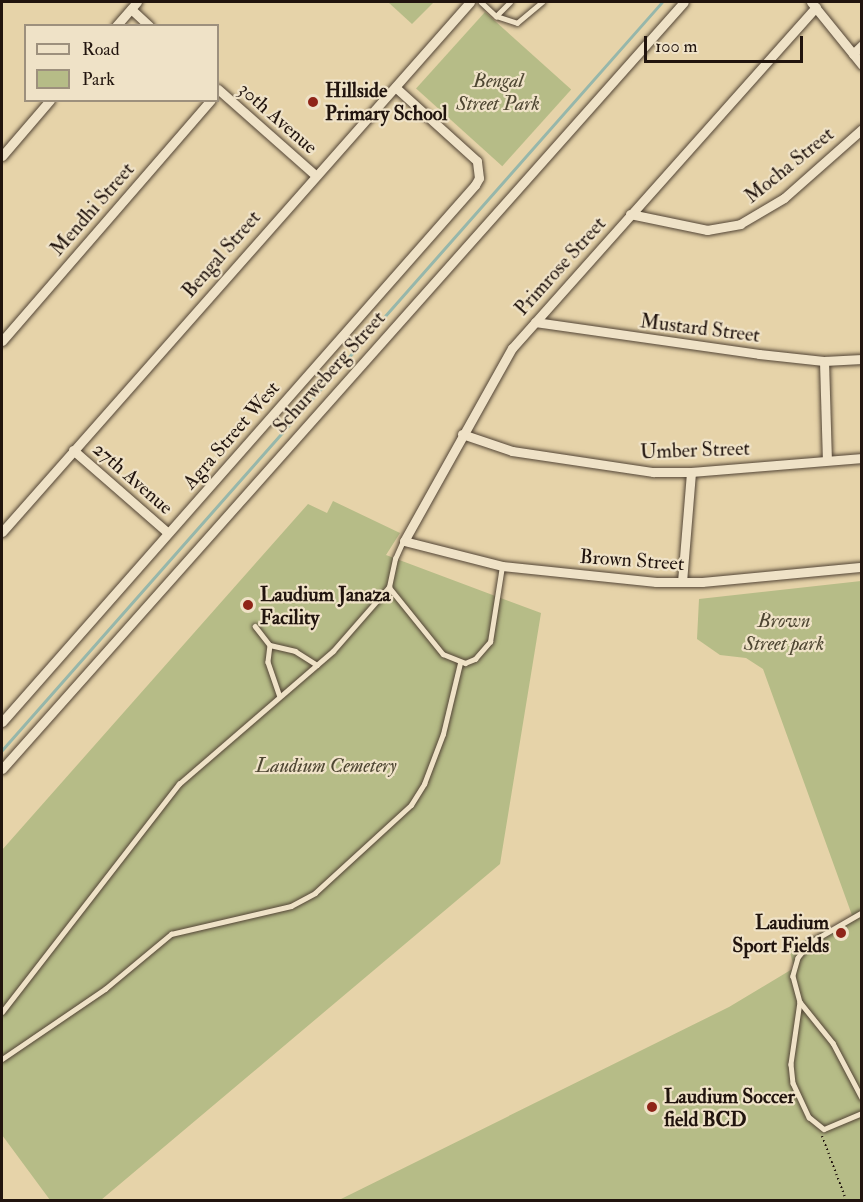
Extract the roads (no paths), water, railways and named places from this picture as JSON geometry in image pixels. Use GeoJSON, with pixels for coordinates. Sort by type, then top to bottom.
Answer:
{"type":"FeatureCollection","features":[{"type":"Feature","properties":{"kind":"street","name":"Bengal Street"},"geometry":{"type":"LineString","coordinates":[[2,532],[314,174],[470,2]]}},
{"type":"Feature","properties":{"kind":"street","name":"Schurweberg Street"},"geometry":{"type":"LineString","coordinates":[[2,769],[684,2]]}},
{"type":"Feature","properties":{"kind":"street"},"geometry":{"type":"LineString","coordinates":[[814,4],[861,65]]}},
{"type":"Feature","properties":{"kind":"street","name":"Primrose Street"},"geometry":{"type":"LineString","coordinates":[[404,541],[498,369],[534,322],[814,4]]}},
{"type":"Feature","properties":{"kind":"street"},"geometry":{"type":"LineString","coordinates":[[118,24],[134,5],[148,24]]}},
{"type":"Feature","properties":{"kind":"street"},"geometry":{"type":"LineString","coordinates":[[853,54],[861,45]]}},
{"type":"Feature","properties":{"kind":"street","name":"Agra Street West"},"geometry":{"type":"LineString","coordinates":[[2,722],[475,185],[480,168],[477,161],[395,87]]}},
{"type":"Feature","properties":{"kind":"street","name":"30th Avenue"},"geometry":{"type":"LineString","coordinates":[[219,92],[314,174]]}},
{"type":"Feature","properties":{"kind":"street"},"geometry":{"type":"LineString","coordinates":[[2,156],[48,102]]}},
{"type":"Feature","properties":{"kind":"street","name":"Mendhi Street"},"geometry":{"type":"LineString","coordinates":[[2,341],[208,102]]}},
{"type":"Feature","properties":{"kind":"street","name":"Mocha Street"},"geometry":{"type":"LineString","coordinates":[[630,214],[707,230],[740,224],[784,198],[861,129]]}},
{"type":"Feature","properties":{"kind":"street","name":"Mustard Street"},"geometry":{"type":"LineString","coordinates":[[534,322],[824,361],[861,359]]}},
{"type":"Feature","properties":{"kind":"street"},"geometry":{"type":"LineString","coordinates":[[824,361],[827,460]]}},
{"type":"Feature","properties":{"kind":"street","name":"Umber Street"},"geometry":{"type":"LineString","coordinates":[[462,434],[537,456],[630,470],[691,472],[861,458]]}},
{"type":"Feature","properties":{"kind":"street","name":"27th Avenue"},"geometry":{"type":"LineString","coordinates":[[74,450],[168,533]]}},
{"type":"Feature","properties":{"kind":"street"},"geometry":{"type":"LineString","coordinates":[[682,582],[691,472]]}},
{"type":"Feature","properties":{"kind":"street","name":"Brown Street"},"geometry":{"type":"LineString","coordinates":[[404,541],[502,566],[682,582],[861,567]]}},
{"type":"Feature","properties":{"kind":"lane"},"geometry":{"type":"LineString","coordinates":[[481,2],[496,16],[522,22],[542,2]]}},
{"type":"Feature","properties":{"kind":"lane"},"geometry":{"type":"LineString","coordinates":[[496,16],[510,2]]}},
{"type":"Feature","properties":{"kind":"lane","name":"Primrose Street"},"geometry":{"type":"LineString","coordinates":[[389,587],[395,558],[404,541]]}},
{"type":"Feature","properties":{"kind":"lane"},"geometry":{"type":"LineString","coordinates":[[2,1012],[179,784],[317,665],[389,587],[443,654],[460,663],[475,659],[490,642],[502,566]]}},
{"type":"Feature","properties":{"kind":"lane"},"geometry":{"type":"LineString","coordinates":[[255,626],[270,645],[295,651],[317,665]]}},
{"type":"Feature","properties":{"kind":"lane"},"geometry":{"type":"LineString","coordinates":[[270,645],[268,662],[280,696]]}},
{"type":"Feature","properties":{"kind":"lane"},"geometry":{"type":"LineString","coordinates":[[2,1059],[105,989],[171,934],[291,906],[315,893],[411,804],[424,784],[444,734],[460,663]]}},
{"type":"Feature","properties":{"kind":"lane"},"geometry":{"type":"LineString","coordinates":[[861,913],[816,938],[798,958],[793,985],[800,1002],[840,1054],[861,1098]]}},
{"type":"Feature","properties":{"kind":"lane"},"geometry":{"type":"LineString","coordinates":[[800,1002],[793,1033],[793,1083],[819,1127],[830,1128],[861,1113]]}},
{"type":"Feature","properties":{"kind":"waterway"},"geometry":{"type":"LineString","coordinates":[[2,750],[662,2]]}},
{"type":"Feature","properties":{"kind":"place","name":"Hillside Primary School"},"geometry":{"type":"Point","coordinates":[313,102]}},
{"type":"Feature","properties":{"kind":"place","name":"Laudium Janaza Facility"},"geometry":{"type":"Point","coordinates":[248,605]}},
{"type":"Feature","properties":{"kind":"place","name":"Laudium Sport Fields"},"geometry":{"type":"Point","coordinates":[841,933]}},
{"type":"Feature","properties":{"kind":"place","name":"Laudium Soccer field BCD"},"geometry":{"type":"Point","coordinates":[652,1107]}},
{"type":"Feature","properties":{"kind":"park label","name":"Bengal Street Park"},"geometry":{"type":"Point","coordinates":[498,92]}},
{"type":"Feature","properties":{"kind":"park label","name":"Brown Street park"},"geometry":{"type":"Point","coordinates":[784,632]}},
{"type":"Feature","properties":{"kind":"park label","name":"Laudium Cemetery"},"geometry":{"type":"Point","coordinates":[326,765]}}]}
